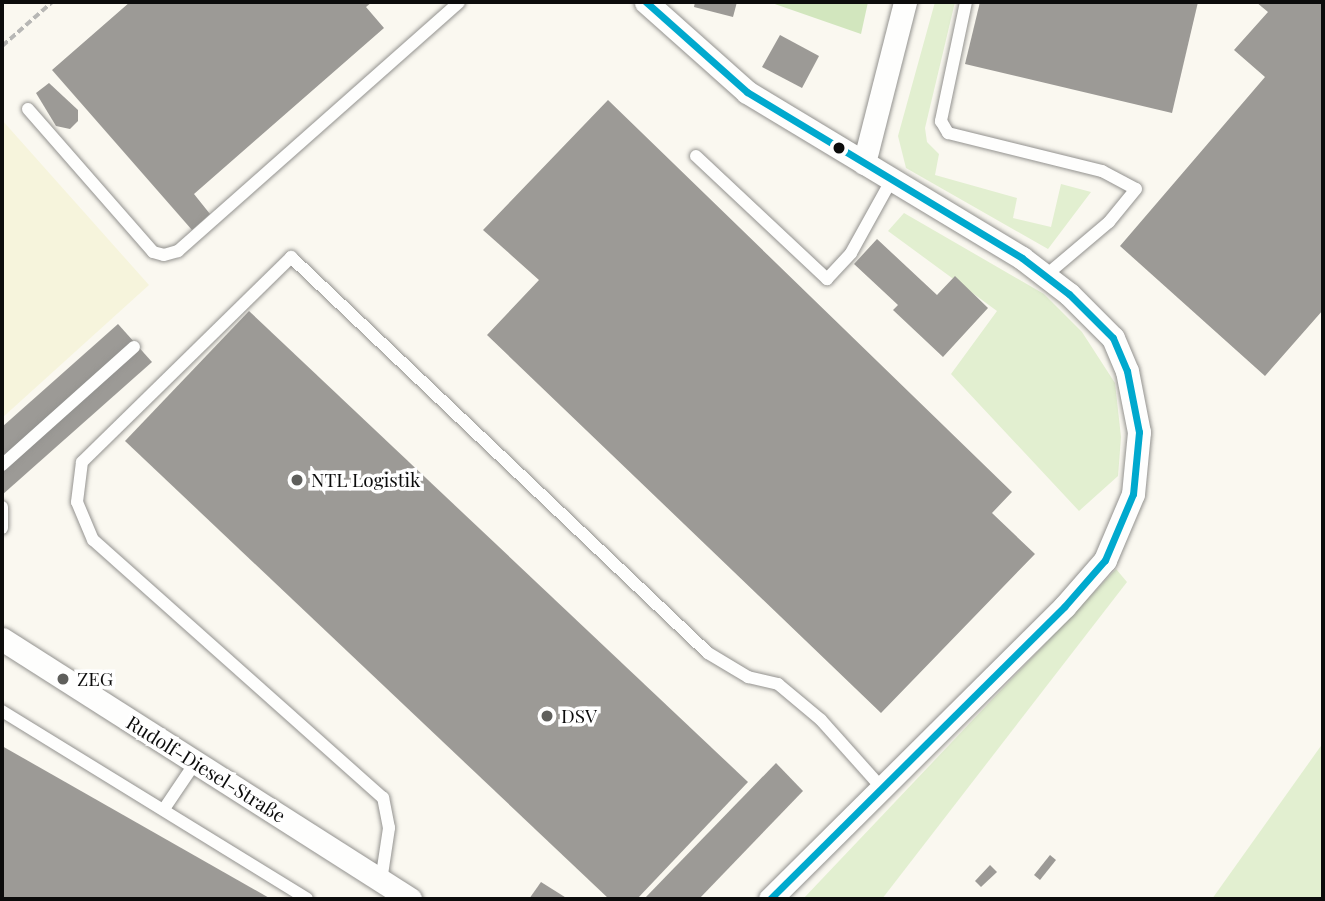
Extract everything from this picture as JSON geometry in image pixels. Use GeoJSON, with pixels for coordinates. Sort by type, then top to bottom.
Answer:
{"type":"FeatureCollection","features":[{"type":"Feature","properties":{"kind":"street"},"geometry":{"type":"LineString","coordinates":[[646,2],[747,92],[892,179],[1045,276],[1112,338],[1127,371],[1139,432],[1133,494],[1105,560],[1064,607],[770,899]]}},
{"type":"Feature","properties":{"kind":"street"},"geometry":{"type":"LineString","coordinates":[[864,163],[905,2]]}},
{"type":"Feature","properties":{"kind":"street","name":"Rudolf-Diesel-Straße"},"geometry":{"type":"LineString","coordinates":[[2,639],[410,899]]}},
{"type":"Feature","properties":{"kind":"lane"},"geometry":{"type":"LineString","coordinates":[[28,108],[153,252],[164,255],[178,251],[458,2]]}},
{"type":"Feature","properties":{"kind":"lane"},"geometry":{"type":"LineString","coordinates":[[966,2],[941,121],[948,133],[1102,171],[1136,189],[1109,222],[1045,276]]}},
{"type":"Feature","properties":{"kind":"lane"},"geometry":{"type":"LineString","coordinates":[[696,156],[827,278],[850,253],[892,179]]}},
{"type":"Feature","properties":{"kind":"lane"},"geometry":{"type":"LineString","coordinates":[[381,881],[389,828],[387,806],[348,766],[93,540],[77,502],[82,462],[291,257],[708,653],[748,677],[778,684],[799,702],[881,787]]}},
{"type":"Feature","properties":{"kind":"lane"},"geometry":{"type":"LineString","coordinates":[[2,465],[134,347]]}},
{"type":"Feature","properties":{"kind":"lane"},"geometry":{"type":"LineString","coordinates":[[2,507],[2,528]]}},
{"type":"Feature","properties":{"kind":"lane"},"geometry":{"type":"LineString","coordinates":[[2,711],[307,899]]}},
{"type":"Feature","properties":{"kind":"lane"},"geometry":{"type":"LineString","coordinates":[[164,809],[195,763]]}},
{"type":"Feature","properties":{"kind":"path"},"geometry":{"type":"LineString","coordinates":[[2,46],[52,2]]}},
{"type":"Feature","properties":{"kind":"shaded area"},"geometry":{"type":"Polygon","coordinates":[[[2,120],[149,285],[2,418],[2,120]]]}},
{"type":"Feature","properties":{"kind":"green space"},"geometry":{"type":"Polygon","coordinates":[[[769,2],[868,2],[861,34],[769,2]]]}},
{"type":"Feature","properties":{"kind":"green space"},"geometry":{"type":"Polygon","coordinates":[[[935,2],[955,2],[925,128],[927,142],[939,154],[935,175],[1017,198],[1013,218],[1051,227],[1061,184],[1091,192],[1048,249],[906,168],[898,136],[935,2]]]}},
{"type":"Feature","properties":{"kind":"green space"},"geometry":{"type":"Polygon","coordinates":[[[904,213],[1044,294],[1082,332],[1115,383],[1121,437],[1118,476],[1079,511],[951,374],[997,311],[888,231],[904,213]]]}},
{"type":"Feature","properties":{"kind":"green space"},"geometry":{"type":"Polygon","coordinates":[[[1116,569],[1127,582],[882,899],[803,899],[1116,569]]]}},
{"type":"Feature","properties":{"kind":"green space"},"geometry":{"type":"Polygon","coordinates":[[[1323,743],[1323,899],[1212,899],[1323,743]]]}},
{"type":"Feature","properties":{"kind":"building"},"geometry":{"type":"Polygon","coordinates":[[[130,2],[372,2],[366,7],[384,28],[194,194],[210,214],[192,230],[52,70],[130,2]]]}},
{"type":"Feature","properties":{"kind":"building"},"geometry":{"type":"Polygon","coordinates":[[[695,2],[737,2],[733,17],[694,7],[695,2]]]}},
{"type":"Feature","properties":{"kind":"building"},"geometry":{"type":"Polygon","coordinates":[[[980,2],[1198,2],[1172,113],[965,64],[980,2]]]}},
{"type":"Feature","properties":{"kind":"building"},"geometry":{"type":"Polygon","coordinates":[[[1256,2],[1323,2],[1323,310],[1265,376],[1120,246],[1265,77],[1234,50],[1268,12],[1256,2]]]}},
{"type":"Feature","properties":{"kind":"building"},"geometry":{"type":"Polygon","coordinates":[[[780,35],[819,56],[802,88],[762,67],[780,35]]]}},
{"type":"Feature","properties":{"kind":"building"},"geometry":{"type":"Polygon","coordinates":[[[49,83],[78,110],[78,121],[70,129],[56,126],[36,93],[49,83]]]}},
{"type":"Feature","properties":{"kind":"building"},"geometry":{"type":"Polygon","coordinates":[[[608,100],[1012,492],[992,513],[1035,554],[881,713],[487,335],[539,280],[483,230],[608,100]]]}},
{"type":"Feature","properties":{"kind":"building"},"geometry":{"type":"Polygon","coordinates":[[[877,239],[937,295],[955,276],[988,308],[943,357],[893,310],[898,305],[854,264],[877,239]]]}},
{"type":"Feature","properties":{"kind":"building"},"geometry":{"type":"Polygon","coordinates":[[[249,311],[748,782],[637,899],[609,899],[125,441],[249,311]]]}},
{"type":"Feature","properties":{"kind":"building"},"geometry":{"type":"Polygon","coordinates":[[[118,324],[152,362],[2,495],[2,427],[118,324]]]}},
{"type":"Feature","properties":{"kind":"building"},"geometry":{"type":"Polygon","coordinates":[[[2,746],[271,899],[2,899],[2,746]]]}},
{"type":"Feature","properties":{"kind":"building"},"geometry":{"type":"Polygon","coordinates":[[[776,763],[803,791],[699,899],[644,899],[776,763]]]}},
{"type":"Feature","properties":{"kind":"building"},"geometry":{"type":"Polygon","coordinates":[[[1050,855],[1056,860],[1040,880],[1034,875],[1050,855]]]}},
{"type":"Feature","properties":{"kind":"building"},"geometry":{"type":"Polygon","coordinates":[[[990,865],[997,872],[981,887],[975,881],[990,865]]]}},
{"type":"Feature","properties":{"kind":"building"},"geometry":{"type":"Polygon","coordinates":[[[541,882],[568,899],[529,899],[541,882]]]}},
{"type":"Feature","properties":{"kind":"transit line"},"geometry":{"type":"LineString","coordinates":[[646,2],[747,92],[1022,258],[1069,294],[1113,338],[1127,371],[1139,432],[1133,494],[1105,560],[1064,607],[770,899]]}},
{"type":"Feature","properties":{"kind":"place","name":"NTL Logistik"},"geometry":{"type":"Point","coordinates":[297,480]}},
{"type":"Feature","properties":{"kind":"place","name":"ZEG"},"geometry":{"type":"Point","coordinates":[63,679]}},
{"type":"Feature","properties":{"kind":"place","name":"DSV"},"geometry":{"type":"Point","coordinates":[547,716]}}]}
